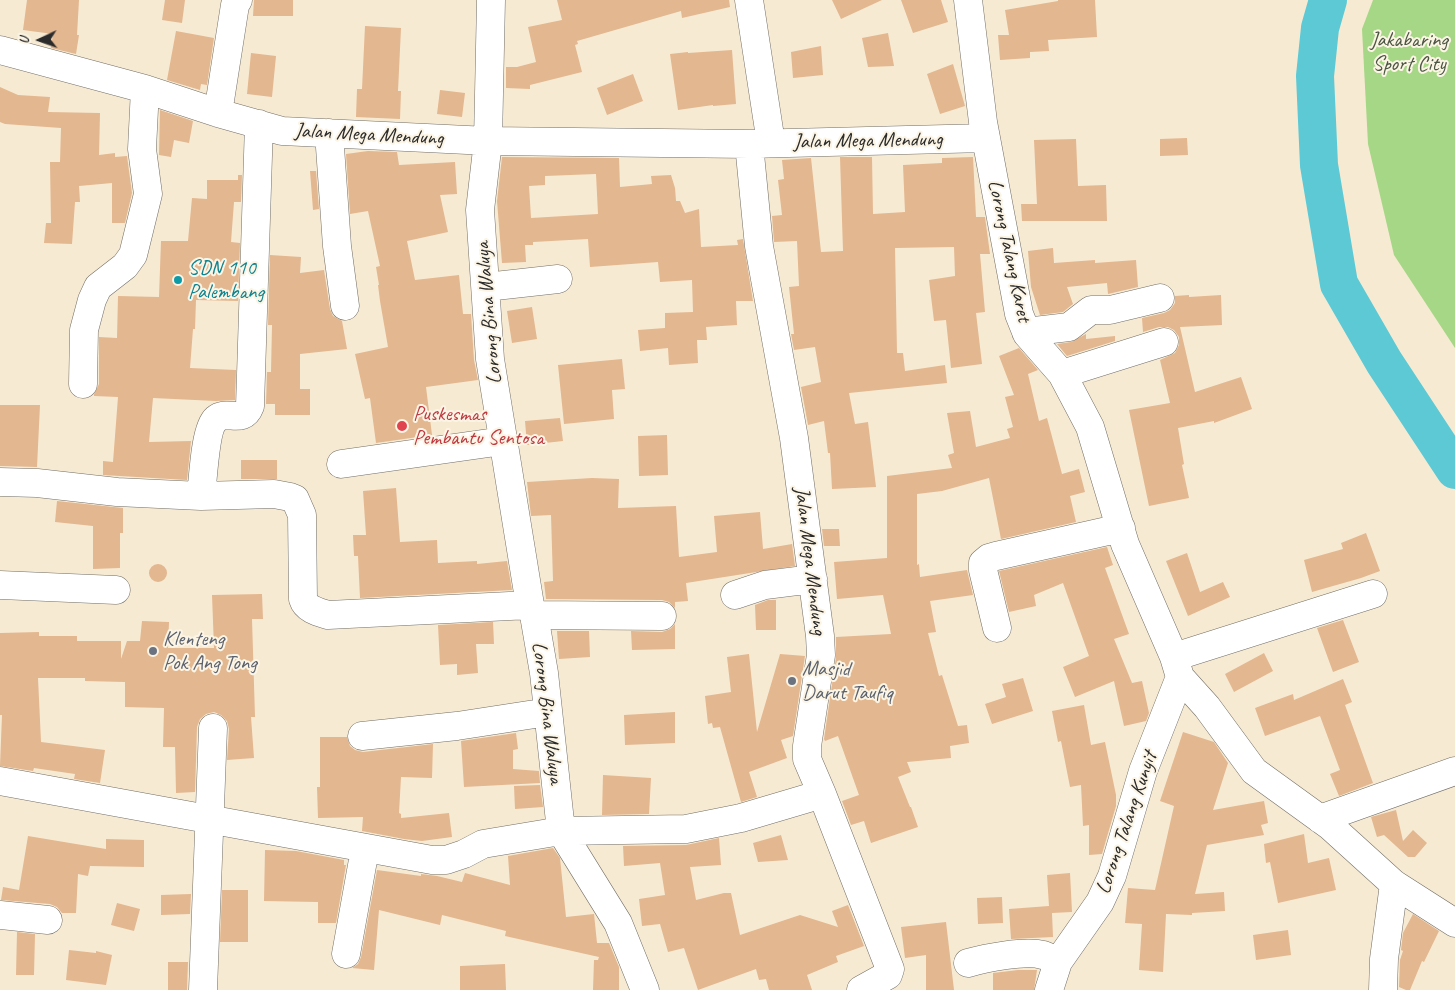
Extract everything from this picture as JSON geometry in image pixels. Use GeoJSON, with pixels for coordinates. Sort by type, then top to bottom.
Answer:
{"type":"FeatureCollection","features":[{"type":"Feature","properties":{"kind":"street"},"geometry":{"type":"LineString","coordinates":[[218,113],[238,0]]}},
{"type":"Feature","properties":{"kind":"street","name":"Lorong Bina Waluya"},"geometry":{"type":"LineString","coordinates":[[491,0],[488,141],[480,210],[490,359],[544,673],[562,831]]}},
{"type":"Feature","properties":{"kind":"street"},"geometry":{"type":"LineString","coordinates":[[749,0],[760,143]]}},
{"type":"Feature","properties":{"kind":"street","name":"Lorong Talang Karet"},"geometry":{"type":"LineString","coordinates":[[968,0],[986,138],[1018,314],[1026,332],[1062,374],[1090,427],[1125,544],[1177,667],[1254,771],[1320,819],[1394,884],[1455,923]]}},
{"type":"Feature","properties":{"kind":"street","name":"Jalan Mega Mendung"},"geometry":{"type":"LineString","coordinates":[[0,50],[145,89],[218,113],[282,131],[488,141],[760,143],[986,138]]}},
{"type":"Feature","properties":{"kind":"street"},"geometry":{"type":"LineString","coordinates":[[83,384],[84,330],[92,300],[98,287],[125,266],[133,255],[148,194],[142,149],[145,89]]}},
{"type":"Feature","properties":{"kind":"street"},"geometry":{"type":"LineString","coordinates":[[201,496],[207,444],[213,423],[219,416],[245,414],[250,406],[259,124]]}},
{"type":"Feature","properties":{"kind":"street"},"geometry":{"type":"LineString","coordinates":[[329,133],[337,246],[345,306]]}},
{"type":"Feature","properties":{"kind":"street","name":"Jalan Mega Mendung"},"geometry":{"type":"LineString","coordinates":[[760,143],[759,246],[794,438],[821,655],[806,753],[891,971],[888,975],[861,990]]}},
{"type":"Feature","properties":{"kind":"street"},"geometry":{"type":"LineString","coordinates":[[486,287],[558,280]]}},
{"type":"Feature","properties":{"kind":"street"},"geometry":{"type":"LineString","coordinates":[[1026,332],[1070,327],[1091,310],[1110,310],[1160,298]]}},
{"type":"Feature","properties":{"kind":"street"},"geometry":{"type":"LineString","coordinates":[[1062,374],[1164,342]]}},
{"type":"Feature","properties":{"kind":"street"},"geometry":{"type":"LineString","coordinates":[[341,464],[503,441]]}},
{"type":"Feature","properties":{"kind":"street"},"geometry":{"type":"LineString","coordinates":[[0,482],[37,483],[117,492],[201,496],[274,494],[295,500],[302,515],[302,599],[307,606],[328,615],[532,610],[662,616]]}},
{"type":"Feature","properties":{"kind":"street"},"geometry":{"type":"LineString","coordinates":[[997,628],[983,570],[985,561],[996,556],[1121,528]]}},
{"type":"Feature","properties":{"kind":"street"},"geometry":{"type":"LineString","coordinates":[[735,595],[765,585],[813,579]]}},
{"type":"Feature","properties":{"kind":"street"},"geometry":{"type":"LineString","coordinates":[[0,585],[116,590]]}},
{"type":"Feature","properties":{"kind":"street"},"geometry":{"type":"LineString","coordinates":[[1177,667],[1373,594]]}},
{"type":"Feature","properties":{"kind":"street","name":"Lorong Talang Kunyit"},"geometry":{"type":"LineString","coordinates":[[1049,990],[1058,962],[1100,902],[1108,885],[1177,667]]}},
{"type":"Feature","properties":{"kind":"street"},"geometry":{"type":"LineString","coordinates":[[362,736],[457,726],[548,712]]}},
{"type":"Feature","properties":{"kind":"street"},"geometry":{"type":"LineString","coordinates":[[203,990],[208,819],[213,728]]}},
{"type":"Feature","properties":{"kind":"street"},"geometry":{"type":"LineString","coordinates":[[1320,819],[1455,771]]}},
{"type":"Feature","properties":{"kind":"street"},"geometry":{"type":"LineString","coordinates":[[0,781],[432,860],[446,860],[464,854],[483,844],[562,831],[686,829],[741,818],[822,794]]}},
{"type":"Feature","properties":{"kind":"street"},"geometry":{"type":"LineString","coordinates":[[562,831],[618,922],[645,990]]}},
{"type":"Feature","properties":{"kind":"street"},"geometry":{"type":"LineString","coordinates":[[346,954],[365,848]]}},
{"type":"Feature","properties":{"kind":"street"},"geometry":{"type":"LineString","coordinates":[[1383,990],[1384,959],[1394,884]]}},
{"type":"Feature","properties":{"kind":"street"},"geometry":{"type":"LineString","coordinates":[[0,915],[48,920]]}},
{"type":"Feature","properties":{"kind":"street"},"geometry":{"type":"LineString","coordinates":[[968,963],[982,959],[1030,954],[1042,955],[1058,962]]}},
{"type":"Feature","properties":{"kind":"green space","name":"Jakabaring Sport City"},"geometry":{"type":"Polygon","coordinates":[[[1373,0],[1455,0],[1455,348],[1394,255],[1368,144],[1362,29],[1373,0]]]}},
{"type":"Feature","properties":{"kind":"building"},"geometry":{"type":"Polygon","coordinates":[[[27,0],[79,0],[77,35],[79,35],[76,54],[51,48],[53,34],[23,30],[27,0]]]}},
{"type":"Feature","properties":{"kind":"building"},"geometry":{"type":"Polygon","coordinates":[[[165,0],[185,0],[182,23],[162,20],[165,0]]]}},
{"type":"Feature","properties":{"kind":"building"},"geometry":{"type":"Polygon","coordinates":[[[254,0],[293,0],[293,16],[253,16],[254,0]]]}},
{"type":"Feature","properties":{"kind":"building"},"geometry":{"type":"Polygon","coordinates":[[[557,0],[729,0],[730,7],[682,18],[681,11],[577,41],[578,44],[575,45],[582,72],[530,85],[530,89],[506,88],[506,67],[517,67],[536,62],[528,27],[562,20],[557,0]]]}},
{"type":"Feature","properties":{"kind":"building"},"geometry":{"type":"Polygon","coordinates":[[[832,0],[882,0],[841,19],[832,0]]]}},
{"type":"Feature","properties":{"kind":"building"},"geometry":{"type":"Polygon","coordinates":[[[901,0],[941,0],[948,22],[913,33],[901,0]]]}},
{"type":"Feature","properties":{"kind":"building"},"geometry":{"type":"Polygon","coordinates":[[[1058,0],[1095,0],[1097,37],[1048,40],[1049,51],[1030,52],[1030,58],[1000,60],[998,35],[1009,35],[1005,10],[1058,0]]]}},
{"type":"Feature","properties":{"kind":"building"},"geometry":{"type":"Polygon","coordinates":[[[365,26],[401,28],[398,91],[401,91],[400,119],[356,117],[357,89],[362,89],[365,26]]]}},
{"type":"Feature","properties":{"kind":"building"},"geometry":{"type":"Polygon","coordinates":[[[176,31],[214,38],[207,85],[201,84],[200,90],[167,80],[176,31]]]}},
{"type":"Feature","properties":{"kind":"building"},"geometry":{"type":"Polygon","coordinates":[[[888,33],[894,66],[868,67],[862,38],[888,33]]]}},
{"type":"Feature","properties":{"kind":"building"},"geometry":{"type":"Polygon","coordinates":[[[821,46],[823,75],[793,78],[791,52],[821,46]]]}},
{"type":"Feature","properties":{"kind":"building"},"geometry":{"type":"Polygon","coordinates":[[[732,50],[736,104],[678,110],[670,54],[732,50]]]}},
{"type":"Feature","properties":{"kind":"building"},"geometry":{"type":"Polygon","coordinates":[[[251,53],[276,56],[272,97],[247,94],[251,53]]]}},
{"type":"Feature","properties":{"kind":"building"},"geometry":{"type":"Polygon","coordinates":[[[953,64],[965,106],[940,114],[927,74],[953,64]]]}},
{"type":"Feature","properties":{"kind":"building"},"geometry":{"type":"Polygon","coordinates":[[[633,74],[643,101],[607,115],[597,88],[633,74]]]}},
{"type":"Feature","properties":{"kind":"building"},"geometry":{"type":"Polygon","coordinates":[[[0,87],[18,95],[50,97],[48,112],[100,113],[99,155],[115,153],[115,157],[127,156],[132,193],[125,223],[112,223],[112,183],[79,186],[80,202],[75,202],[72,244],[44,243],[46,223],[51,223],[50,162],[60,162],[61,128],[5,124],[0,122],[0,87]]]}},
{"type":"Feature","properties":{"kind":"building"},"geometry":{"type":"Polygon","coordinates":[[[440,90],[465,93],[462,117],[437,114],[440,90]]]}},
{"type":"Feature","properties":{"kind":"building"},"geometry":{"type":"Polygon","coordinates":[[[160,110],[193,121],[189,143],[174,140],[171,157],[159,155],[160,110]]]}},
{"type":"Feature","properties":{"kind":"building"},"geometry":{"type":"Polygon","coordinates":[[[1187,138],[1188,155],[1160,156],[1160,139],[1187,138]]]}},
{"type":"Feature","properties":{"kind":"building"},"geometry":{"type":"Polygon","coordinates":[[[1076,139],[1078,186],[1106,185],[1107,221],[1022,221],[1021,204],[1037,204],[1034,140],[1076,139]]]}},
{"type":"Feature","properties":{"kind":"building"},"geometry":{"type":"Polygon","coordinates":[[[368,151],[397,152],[399,165],[455,162],[457,194],[440,195],[448,232],[407,241],[415,280],[459,275],[463,314],[471,314],[474,360],[478,380],[426,387],[432,435],[376,443],[370,398],[365,399],[355,354],[388,347],[376,267],[380,266],[368,211],[350,214],[346,154],[368,151]]]}},
{"type":"Feature","properties":{"kind":"building"},"geometry":{"type":"Polygon","coordinates":[[[502,157],[619,158],[620,187],[652,184],[651,176],[671,175],[676,201],[680,201],[685,213],[699,209],[701,247],[738,245],[737,240],[743,239],[753,301],[736,301],[737,325],[706,327],[707,340],[697,340],[698,363],[669,365],[668,348],[640,351],[638,330],[665,328],[665,313],[693,312],[692,280],[660,282],[658,262],[590,267],[588,239],[533,242],[533,245],[525,245],[526,262],[502,263],[497,201],[502,157]],[[596,174],[545,176],[545,185],[529,186],[531,218],[598,214],[596,174]]]}},
{"type":"Feature","properties":{"kind":"building"},"geometry":{"type":"Polygon","coordinates":[[[840,157],[872,157],[873,214],[905,212],[903,165],[942,163],[942,158],[973,157],[976,217],[985,217],[990,254],[980,254],[985,312],[976,313],[982,364],[951,368],[946,320],[934,321],[929,280],[955,276],[954,247],[895,248],[897,353],[903,353],[905,371],[945,365],[947,383],[849,393],[855,424],[868,422],[876,487],[832,489],[830,453],[828,453],[824,421],[808,425],[801,387],[821,382],[815,347],[794,350],[791,334],[794,334],[789,287],[799,286],[797,241],[774,242],[772,216],[782,215],[778,180],[784,179],[782,160],[811,158],[821,252],[843,251],[840,157]]]}},
{"type":"Feature","properties":{"kind":"building"},"geometry":{"type":"Polygon","coordinates":[[[310,171],[316,171],[319,209],[313,210],[310,171]]]}},
{"type":"Feature","properties":{"kind":"building"},"geometry":{"type":"Polygon","coordinates":[[[238,175],[242,175],[241,202],[234,202],[231,242],[240,243],[238,301],[196,300],[195,329],[193,329],[190,368],[236,370],[235,400],[153,398],[149,442],[191,441],[187,480],[103,475],[103,461],[113,462],[118,397],[94,396],[99,384],[99,337],[117,338],[118,296],[159,297],[161,241],[188,241],[192,198],[207,199],[207,180],[238,180],[238,175]]]}},
{"type":"Feature","properties":{"kind":"building"},"geometry":{"type":"Polygon","coordinates":[[[1053,248],[1054,263],[1136,260],[1138,287],[1108,294],[1107,283],[1067,287],[1073,304],[1063,312],[1040,315],[1031,287],[1028,251],[1053,248]]]}},
{"type":"Feature","properties":{"kind":"building"},"geometry":{"type":"Polygon","coordinates":[[[270,255],[301,257],[300,273],[324,270],[330,309],[333,316],[342,321],[347,349],[300,354],[300,389],[310,389],[310,415],[275,415],[275,404],[266,404],[267,372],[271,372],[272,325],[268,325],[270,255]]]}},
{"type":"Feature","properties":{"kind":"building"},"geometry":{"type":"Polygon","coordinates":[[[1189,295],[1189,297],[1221,295],[1222,325],[1180,327],[1195,392],[1241,377],[1252,409],[1214,423],[1214,421],[1178,428],[1184,464],[1182,465],[1189,498],[1149,506],[1129,410],[1170,403],[1160,360],[1175,353],[1179,345],[1179,337],[1174,330],[1168,327],[1159,327],[1143,332],[1142,318],[1170,310],[1175,303],[1175,296],[1189,295]]]}},
{"type":"Feature","properties":{"kind":"building"},"geometry":{"type":"Polygon","coordinates":[[[532,307],[537,339],[512,343],[507,311],[532,307]]]}},
{"type":"Feature","properties":{"kind":"building"},"geometry":{"type":"Polygon","coordinates":[[[1086,334],[1086,339],[1115,336],[1115,341],[1067,356],[1057,344],[1071,342],[1086,334]]]}},
{"type":"Feature","properties":{"kind":"building"},"geometry":{"type":"Polygon","coordinates":[[[1019,348],[1038,370],[1028,374],[1039,421],[1047,418],[1062,474],[1079,469],[1085,492],[1070,496],[1076,522],[1001,539],[989,478],[942,491],[917,494],[917,565],[919,564],[920,577],[967,570],[973,595],[930,601],[936,632],[928,633],[939,676],[942,675],[958,726],[967,725],[969,743],[950,746],[951,758],[907,762],[911,772],[898,777],[918,827],[871,843],[864,821],[851,825],[842,801],[859,795],[838,736],[825,741],[824,739],[836,657],[836,637],[891,634],[883,595],[837,599],[834,562],[887,558],[887,476],[952,468],[948,455],[954,453],[947,413],[970,411],[976,447],[1010,438],[1007,429],[1013,427],[1005,397],[1014,395],[999,356],[1019,348]]]}},
{"type":"Feature","properties":{"kind":"building"},"geometry":{"type":"Polygon","coordinates":[[[622,359],[625,389],[612,390],[614,419],[564,424],[558,365],[622,359]]]}},
{"type":"Feature","properties":{"kind":"building"},"geometry":{"type":"Polygon","coordinates":[[[0,405],[40,405],[37,467],[0,466],[0,405]]]}},
{"type":"Feature","properties":{"kind":"building"},"geometry":{"type":"Polygon","coordinates":[[[560,418],[563,441],[527,445],[525,421],[560,418]]]}},
{"type":"Feature","properties":{"kind":"building"},"geometry":{"type":"Polygon","coordinates":[[[667,435],[668,475],[639,476],[638,436],[667,435]]]}},
{"type":"Feature","properties":{"kind":"building"},"geometry":{"type":"Polygon","coordinates":[[[241,460],[277,460],[277,479],[241,479],[241,460]]]}},
{"type":"Feature","properties":{"kind":"building"},"geometry":{"type":"Polygon","coordinates":[[[592,478],[619,479],[618,508],[676,506],[679,557],[717,552],[714,516],[760,512],[763,549],[792,544],[795,566],[686,583],[688,601],[675,602],[675,608],[669,602],[662,600],[546,599],[544,582],[553,581],[551,515],[531,516],[527,482],[592,478]]]}},
{"type":"Feature","properties":{"kind":"building"},"geometry":{"type":"Polygon","coordinates":[[[396,488],[400,542],[437,540],[438,563],[477,561],[477,564],[507,561],[512,590],[360,598],[358,556],[354,556],[353,535],[366,535],[363,491],[396,488]]]}},
{"type":"Feature","properties":{"kind":"building"},"geometry":{"type":"Polygon","coordinates":[[[57,501],[123,508],[123,533],[120,533],[120,568],[93,569],[93,526],[55,522],[57,501]]]}},
{"type":"Feature","properties":{"kind":"building"},"geometry":{"type":"Polygon","coordinates":[[[822,529],[839,529],[840,546],[824,546],[822,529]]]}},
{"type":"Feature","properties":{"kind":"building"},"geometry":{"type":"Polygon","coordinates":[[[1366,533],[1380,571],[1312,592],[1304,560],[1343,549],[1341,543],[1366,533]]]}},
{"type":"Feature","properties":{"kind":"building"},"geometry":{"type":"Polygon","coordinates":[[[1107,547],[1113,565],[1105,568],[1129,634],[1114,639],[1132,683],[1142,681],[1149,713],[1146,721],[1124,726],[1114,681],[1075,697],[1063,667],[1089,656],[1063,583],[1034,595],[1036,606],[1009,612],[999,571],[1107,547]]]}},
{"type":"Feature","properties":{"kind":"building"},"geometry":{"type":"Polygon","coordinates":[[[1187,553],[1200,592],[1223,582],[1230,597],[1188,616],[1166,561],[1187,553]]]}},
{"type":"Feature","properties":{"kind":"building","name":"Klenteng Pok Ang Tong"},"geometry":{"type":"Polygon","coordinates":[[[158,564],[164,567],[167,573],[164,579],[158,582],[152,579],[149,573],[152,567],[158,564]]]}},
{"type":"Feature","properties":{"kind":"building"},"geometry":{"type":"Polygon","coordinates":[[[262,594],[263,619],[252,619],[255,717],[251,717],[254,758],[227,760],[229,729],[227,721],[221,715],[214,712],[206,714],[200,719],[197,727],[195,792],[176,793],[175,747],[163,747],[164,708],[125,707],[125,682],[85,681],[85,678],[38,678],[41,742],[105,750],[100,783],[74,779],[75,774],[34,768],[33,771],[0,766],[2,715],[0,715],[0,633],[39,632],[39,636],[77,636],[77,641],[121,641],[121,659],[127,641],[140,641],[142,621],[169,622],[168,648],[214,648],[212,595],[262,594]]]}},
{"type":"Feature","properties":{"kind":"building"},"geometry":{"type":"Polygon","coordinates":[[[768,600],[776,600],[776,630],[756,630],[755,605],[768,600]]]}},
{"type":"Feature","properties":{"kind":"building"},"geometry":{"type":"Polygon","coordinates":[[[1343,620],[1359,662],[1333,672],[1317,628],[1343,620]]]}},
{"type":"Feature","properties":{"kind":"building"},"geometry":{"type":"Polygon","coordinates":[[[493,622],[494,644],[476,644],[478,673],[457,675],[457,664],[440,665],[438,625],[493,622]]]}},
{"type":"Feature","properties":{"kind":"building"},"geometry":{"type":"Polygon","coordinates":[[[675,624],[675,649],[632,650],[631,631],[662,632],[670,629],[675,624]]]}},
{"type":"Feature","properties":{"kind":"building"},"geometry":{"type":"Polygon","coordinates":[[[557,631],[589,631],[590,657],[559,659],[557,631]]]}},
{"type":"Feature","properties":{"kind":"building"},"geometry":{"type":"Polygon","coordinates":[[[1264,653],[1273,671],[1234,692],[1225,674],[1264,653]]]}},
{"type":"Feature","properties":{"kind":"building"},"geometry":{"type":"Polygon","coordinates":[[[749,654],[757,732],[780,654],[805,656],[793,736],[781,740],[787,758],[749,772],[757,797],[741,802],[720,727],[713,728],[712,723],[708,724],[705,696],[731,692],[727,657],[749,654]]]}},
{"type":"Feature","properties":{"kind":"building"},"geometry":{"type":"Polygon","coordinates":[[[1023,678],[1033,711],[992,724],[985,704],[1006,697],[1002,684],[1023,678]]]}},
{"type":"Feature","properties":{"kind":"building"},"geometry":{"type":"Polygon","coordinates":[[[1343,679],[1352,702],[1345,705],[1373,783],[1339,796],[1330,774],[1340,770],[1320,716],[1265,736],[1255,708],[1293,694],[1294,700],[1343,679]]]}},
{"type":"Feature","properties":{"kind":"building"},"geometry":{"type":"Polygon","coordinates":[[[1084,705],[1091,745],[1105,742],[1116,795],[1116,806],[1102,854],[1089,855],[1089,825],[1083,826],[1081,785],[1070,787],[1061,741],[1058,742],[1052,711],[1084,705]]]}},
{"type":"Feature","properties":{"kind":"building"},"geometry":{"type":"Polygon","coordinates":[[[675,712],[675,743],[625,745],[624,715],[675,712]]]}},
{"type":"Feature","properties":{"kind":"building"},"geometry":{"type":"Polygon","coordinates":[[[1183,732],[1214,742],[1228,763],[1213,810],[1264,801],[1268,823],[1261,825],[1264,835],[1207,845],[1195,894],[1224,892],[1225,911],[1192,913],[1192,915],[1166,914],[1163,972],[1139,970],[1142,924],[1125,923],[1128,888],[1155,890],[1174,806],[1160,801],[1183,732]]]}},
{"type":"Feature","properties":{"kind":"building"},"geometry":{"type":"Polygon","coordinates":[[[516,733],[518,749],[513,750],[513,769],[539,771],[540,783],[464,787],[461,741],[516,733]]]}},
{"type":"Feature","properties":{"kind":"building"},"geometry":{"type":"Polygon","coordinates":[[[320,737],[347,737],[350,746],[355,750],[363,752],[433,744],[432,778],[401,777],[399,813],[401,818],[449,813],[452,837],[422,841],[404,839],[362,831],[363,817],[318,818],[317,787],[320,787],[320,737]]]}},
{"type":"Feature","properties":{"kind":"building"},"geometry":{"type":"Polygon","coordinates":[[[603,775],[651,778],[649,814],[602,815],[603,775]]]}},
{"type":"Feature","properties":{"kind":"building"},"geometry":{"type":"Polygon","coordinates":[[[540,785],[543,807],[515,809],[514,786],[540,785]]]}},
{"type":"Feature","properties":{"kind":"building"},"geometry":{"type":"Polygon","coordinates":[[[1396,810],[1403,841],[1413,830],[1427,843],[1415,857],[1408,857],[1384,835],[1377,837],[1371,817],[1396,810]]]}},
{"type":"Feature","properties":{"kind":"building"},"geometry":{"type":"Polygon","coordinates":[[[1304,834],[1308,863],[1329,858],[1336,890],[1278,903],[1270,862],[1266,863],[1264,844],[1304,834]]]}},
{"type":"Feature","properties":{"kind":"building"},"geometry":{"type":"Polygon","coordinates":[[[781,835],[788,860],[758,862],[753,843],[781,835]]]}},
{"type":"Feature","properties":{"kind":"building"},"geometry":{"type":"Polygon","coordinates":[[[28,836],[106,849],[106,839],[144,840],[144,867],[90,866],[88,876],[78,874],[76,913],[62,913],[57,907],[50,904],[1,900],[3,887],[19,890],[28,836]]]}},
{"type":"Feature","properties":{"kind":"building"},"geometry":{"type":"Polygon","coordinates":[[[719,838],[721,865],[690,867],[696,900],[731,893],[740,935],[800,915],[838,927],[832,911],[848,905],[864,946],[836,956],[838,962],[807,975],[812,990],[769,990],[766,979],[759,980],[756,969],[698,990],[684,948],[668,952],[660,924],[642,926],[639,899],[665,895],[660,863],[624,866],[623,846],[686,845],[719,838]]]}},
{"type":"Feature","properties":{"kind":"building"},"geometry":{"type":"Polygon","coordinates":[[[553,848],[560,858],[566,917],[594,914],[597,943],[609,943],[619,967],[619,990],[593,990],[594,960],[598,960],[599,957],[505,936],[506,931],[442,915],[440,925],[379,910],[374,970],[352,968],[358,964],[361,957],[377,870],[421,876],[421,874],[437,876],[462,882],[465,873],[510,885],[508,856],[553,848]]]}},
{"type":"Feature","properties":{"kind":"building"},"geometry":{"type":"Polygon","coordinates":[[[265,850],[296,851],[344,860],[344,865],[346,865],[336,923],[318,923],[318,902],[264,901],[265,850]]]}},
{"type":"Feature","properties":{"kind":"building"},"geometry":{"type":"Polygon","coordinates":[[[1070,873],[1072,912],[1052,913],[1053,937],[1011,939],[1009,909],[1049,906],[1047,875],[1070,873]]]}},
{"type":"Feature","properties":{"kind":"building"},"geometry":{"type":"Polygon","coordinates":[[[222,890],[248,890],[248,942],[220,942],[222,890]]]}},
{"type":"Feature","properties":{"kind":"building"},"geometry":{"type":"Polygon","coordinates":[[[191,894],[190,914],[161,915],[161,895],[191,894]]]}},
{"type":"Feature","properties":{"kind":"building"},"geometry":{"type":"Polygon","coordinates":[[[1002,897],[1003,923],[978,924],[977,898],[1002,897]]]}},
{"type":"Feature","properties":{"kind":"building"},"geometry":{"type":"Polygon","coordinates":[[[117,903],[140,909],[134,931],[111,925],[117,903]]]}},
{"type":"Feature","properties":{"kind":"building"},"geometry":{"type":"Polygon","coordinates":[[[1413,914],[1439,931],[1424,962],[1422,961],[1410,990],[1406,990],[1399,987],[1400,960],[1403,951],[1401,950],[1403,933],[1413,914]]]}},
{"type":"Feature","properties":{"kind":"building"},"geometry":{"type":"Polygon","coordinates":[[[946,922],[954,990],[926,990],[926,955],[905,958],[901,927],[946,922]]]}},
{"type":"Feature","properties":{"kind":"building"},"geometry":{"type":"Polygon","coordinates":[[[1288,930],[1291,955],[1256,960],[1253,935],[1288,930]]]}},
{"type":"Feature","properties":{"kind":"building"},"geometry":{"type":"Polygon","coordinates":[[[17,932],[35,934],[34,975],[16,975],[17,932]]]}},
{"type":"Feature","properties":{"kind":"building"},"geometry":{"type":"Polygon","coordinates":[[[69,950],[96,953],[96,951],[112,955],[106,985],[66,980],[69,950]]]}},
{"type":"Feature","properties":{"kind":"building"},"geometry":{"type":"Polygon","coordinates":[[[168,962],[188,962],[187,990],[168,990],[168,962]]]}},
{"type":"Feature","properties":{"kind":"building"},"geometry":{"type":"Polygon","coordinates":[[[505,964],[506,990],[460,990],[460,966],[505,964]]]}},
{"type":"Feature","properties":{"kind":"building"},"geometry":{"type":"Polygon","coordinates":[[[1037,970],[1034,990],[993,990],[993,973],[1037,970]]]}},
{"type":"Feature","properties":{"kind":"waterway"},"geometry":{"type":"LineString","coordinates":[[1328,0],[1320,28],[1315,76],[1319,165],[1339,284],[1384,362],[1455,470]]}},
{"type":"Feature","properties":{"kind":"place","name":"SDN 110 Palembang"},"geometry":{"type":"Point","coordinates":[178,280]}},
{"type":"Feature","properties":{"kind":"place","name":"Puskesmas Pembantu Sentosa"},"geometry":{"type":"Point","coordinates":[402,426]}},
{"type":"Feature","properties":{"kind":"place","name":"Klenteng Pok Ang Tong"},"geometry":{"type":"Point","coordinates":[153,651]}},
{"type":"Feature","properties":{"kind":"place","name":"Masjid Darut Taufiq"},"geometry":{"type":"Point","coordinates":[792,681]}}]}
